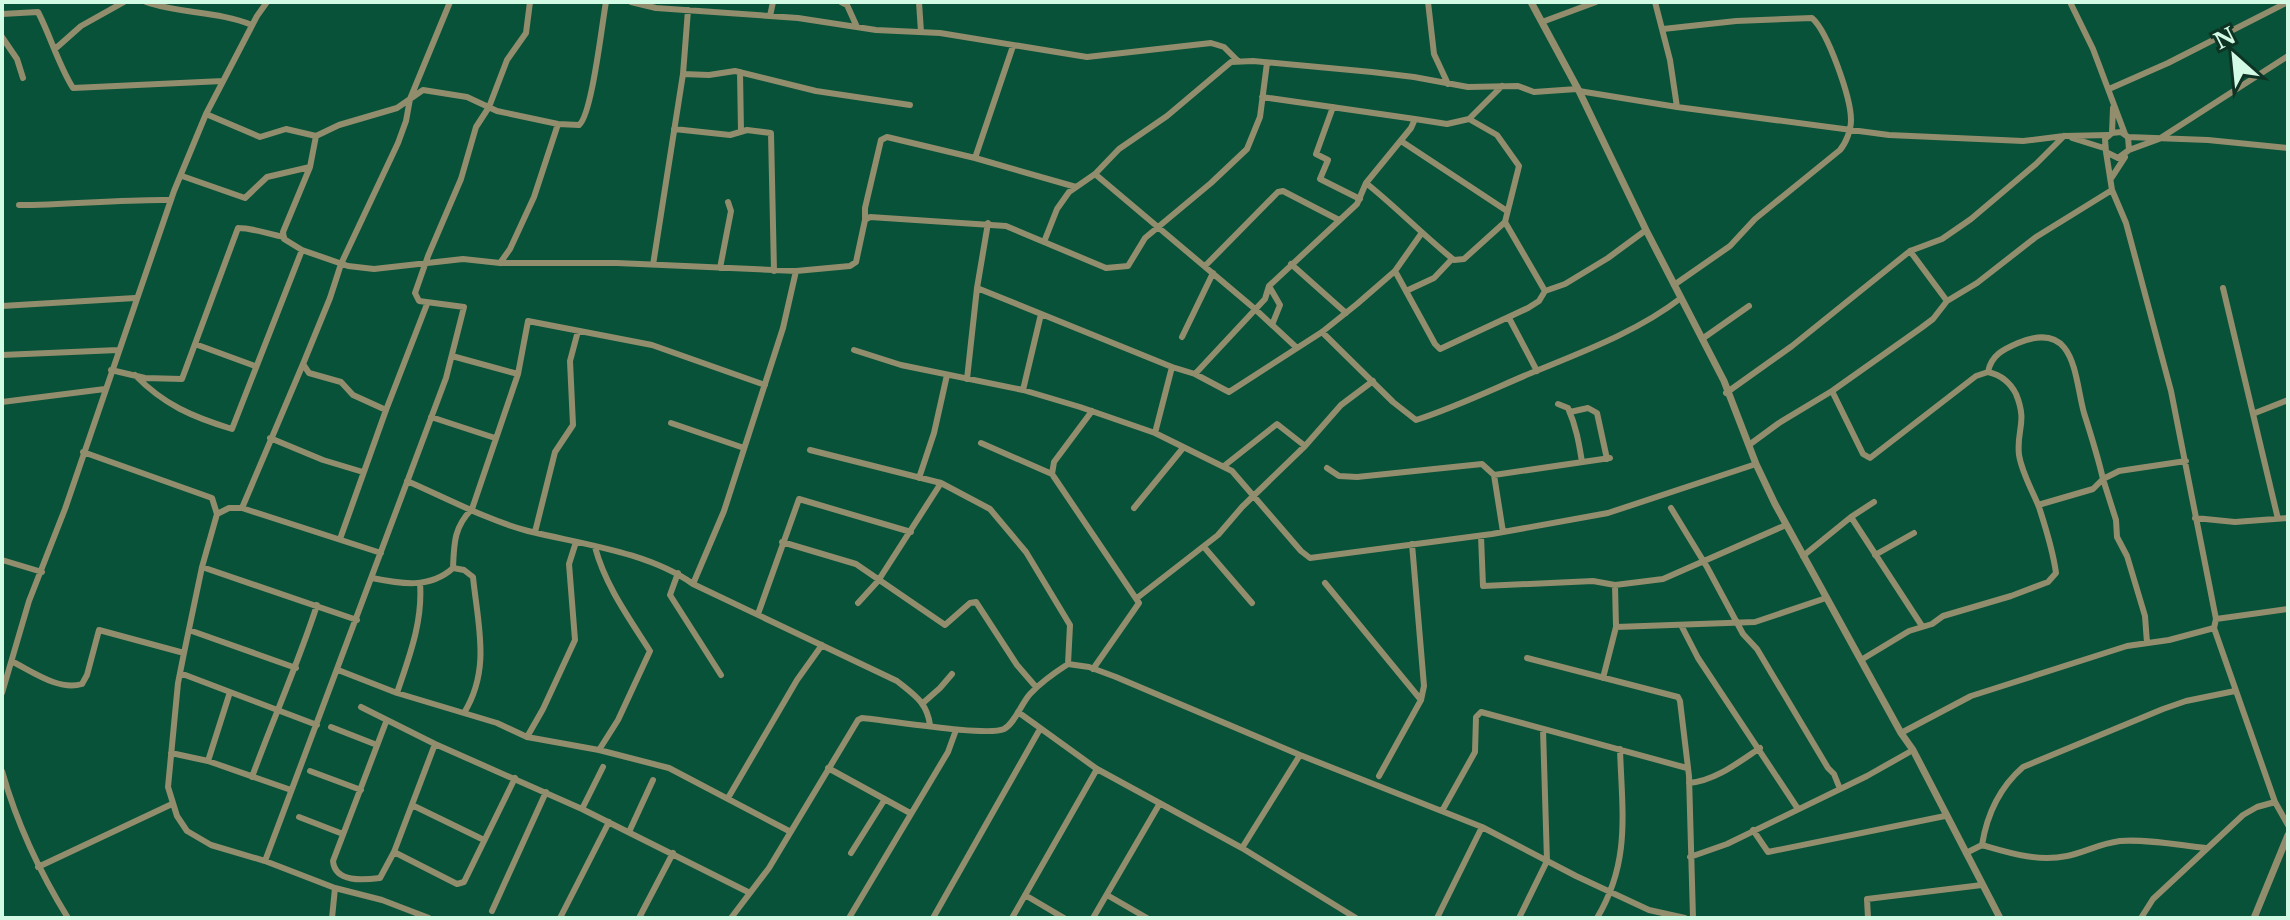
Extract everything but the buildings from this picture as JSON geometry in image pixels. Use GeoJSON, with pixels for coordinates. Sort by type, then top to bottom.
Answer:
{"type":"FeatureCollection","features":[{"type":"Feature","properties":{"kind":"street"},"geometry":{"type":"LineString","coordinates":[[55,49],[81,26],[124,2]]}},
{"type":"Feature","properties":{"kind":"street"},"geometry":{"type":"LineString","coordinates":[[146,2],[161,7],[213,13],[252,25]]}},
{"type":"Feature","properties":{"kind":"street"},"geometry":{"type":"LineString","coordinates":[[2,693],[29,601],[42,572],[171,200],[206,114],[267,2]]}},
{"type":"Feature","properties":{"kind":"street"},"geometry":{"type":"LineString","coordinates":[[242,508],[330,298],[341,264],[398,143],[410,99],[450,2]]}},
{"type":"Feature","properties":{"kind":"street"},"geometry":{"type":"LineString","coordinates":[[265,861],[357,620],[452,356],[464,307],[427,304],[419,301],[415,293],[461,179],[476,127],[489,107],[507,60],[526,33],[530,2]]}},
{"type":"Feature","properties":{"kind":"street"},"geometry":{"type":"LineString","coordinates":[[206,114],[260,137],[286,129],[316,136],[339,125],[397,108],[423,90],[433,89],[467,97],[489,107],[558,124],[579,125],[584,121],[606,2]]}},
{"type":"Feature","properties":{"kind":"street"},"geometry":{"type":"LineString","coordinates":[[631,2],[921,32],[1087,57],[1211,43],[1224,47],[1238,61]]}},
{"type":"Feature","properties":{"kind":"street"},"geometry":{"type":"LineString","coordinates":[[739,2],[743,13]]}},
{"type":"Feature","properties":{"kind":"street"},"geometry":{"type":"LineString","coordinates":[[770,16],[773,2]]}},
{"type":"Feature","properties":{"kind":"street"},"geometry":{"type":"LineString","coordinates":[[841,2],[847,5],[857,27]]}},
{"type":"Feature","properties":{"kind":"street"},"geometry":{"type":"LineString","coordinates":[[919,2],[921,32]]}},
{"type":"Feature","properties":{"kind":"street"},"geometry":{"type":"LineString","coordinates":[[1428,2],[1434,54],[1448,84]]}},
{"type":"Feature","properties":{"kind":"street"},"geometry":{"type":"LineString","coordinates":[[1531,2],[1724,381],[1726,393],[1756,464],[1786,525],[1913,750],[2000,918]]}},
{"type":"Feature","properties":{"kind":"street"},"geometry":{"type":"LineString","coordinates":[[1542,22],[1596,2]]}},
{"type":"Feature","properties":{"kind":"street"},"geometry":{"type":"LineString","coordinates":[[1655,2],[1677,107]]}},
{"type":"Feature","properties":{"kind":"street"},"geometry":{"type":"LineString","coordinates":[[2070,2],[2093,49],[2126,136],[2128,152],[2112,177]]}},
{"type":"Feature","properties":{"kind":"street"},"geometry":{"type":"LineString","coordinates":[[2109,89],[2168,63],[2288,2]]}},
{"type":"Feature","properties":{"kind":"street"},"geometry":{"type":"LineString","coordinates":[[653,265],[683,74],[688,10]]}},
{"type":"Feature","properties":{"kind":"street"},"geometry":{"type":"LineString","coordinates":[[2,14],[38,12],[62,70],[73,88],[223,81]]}},
{"type":"Feature","properties":{"kind":"street"},"geometry":{"type":"LineString","coordinates":[[1663,29],[1812,18],[1822,29],[1843,83],[1850,113],[1849,131],[1840,150],[1755,219],[1730,246],[1674,285]]}},
{"type":"Feature","properties":{"kind":"street"},"geometry":{"type":"LineString","coordinates":[[2,37],[17,59],[23,78]]}},
{"type":"Feature","properties":{"kind":"street"},"geometry":{"type":"LineString","coordinates":[[975,158],[1013,46]]}},
{"type":"Feature","properties":{"kind":"street"},"geometry":{"type":"LineString","coordinates":[[2064,136],[2105,150],[2113,158],[2159,139],[2288,56]]}},
{"type":"Feature","properties":{"kind":"street"},"geometry":{"type":"LineString","coordinates":[[1044,242],[1062,199],[1095,174],[1119,149],[1167,116],[1224,66],[1238,61],[1414,77],[1468,87],[1518,86],[1534,92],[1578,90],[1677,107],[1897,136],[1939,135],[2023,141],[2110,134],[2288,148]]}},
{"type":"Feature","properties":{"kind":"street"},"geometry":{"type":"LineString","coordinates":[[865,220],[870,217],[1006,226],[1106,268],[1128,266],[1145,238],[1247,149],[1260,117],[1267,63]]}},
{"type":"Feature","properties":{"kind":"street"},"geometry":{"type":"LineString","coordinates":[[683,74],[740,72],[816,91],[910,105]]}},
{"type":"Feature","properties":{"kind":"street"},"geometry":{"type":"LineString","coordinates":[[740,72],[741,132]]}},
{"type":"Feature","properties":{"kind":"street"},"geometry":{"type":"LineString","coordinates":[[1262,97],[1447,124],[1469,119],[1502,86]]}},
{"type":"Feature","properties":{"kind":"street"},"geometry":{"type":"LineString","coordinates":[[2114,104],[2105,150],[2112,190],[2126,223],[2171,391],[2216,619],[2214,628],[2275,802],[2288,825]]}},
{"type":"Feature","properties":{"kind":"street"},"geometry":{"type":"LineString","coordinates":[[1333,107],[1316,154],[1328,160],[1320,179],[1360,199]]}},
{"type":"Feature","properties":{"kind":"street"},"geometry":{"type":"LineString","coordinates":[[1195,374],[1265,299],[1269,286],[1360,199],[1366,183],[1415,119]]}},
{"type":"Feature","properties":{"kind":"street"},"geometry":{"type":"LineString","coordinates":[[1366,183],[1452,259],[1464,259],[1505,222],[1519,170],[1517,162],[1497,135],[1469,119]]}},
{"type":"Feature","properties":{"kind":"street"},"geometry":{"type":"LineString","coordinates":[[500,263],[510,249],[534,197],[558,124]]}},
{"type":"Feature","properties":{"kind":"street"},"geometry":{"type":"LineString","coordinates":[[674,129],[730,135],[747,130],[771,133],[774,271]]}},
{"type":"Feature","properties":{"kind":"street"},"geometry":{"type":"LineString","coordinates":[[284,237],[310,167],[316,136]]}},
{"type":"Feature","properties":{"kind":"street"},"geometry":{"type":"LineString","coordinates":[[1726,393],[1792,346],[1910,251],[1942,239],[1971,219],[2064,136]]}},
{"type":"Feature","properties":{"kind":"street"},"geometry":{"type":"LineString","coordinates":[[111,370],[182,379],[238,228],[284,237],[289,244],[341,264],[374,269],[463,259],[500,263],[796,271],[850,266],[856,262],[881,140],[887,137],[1076,187]]}},
{"type":"Feature","properties":{"kind":"street"},"geometry":{"type":"LineString","coordinates":[[1401,141],[1507,211]]}},
{"type":"Feature","properties":{"kind":"street"},"geometry":{"type":"LineString","coordinates":[[182,176],[245,198],[267,177],[310,167]]}},
{"type":"Feature","properties":{"kind":"street"},"geometry":{"type":"LineString","coordinates":[[1095,174],[1297,348]]}},
{"type":"Feature","properties":{"kind":"street"},"geometry":{"type":"LineString","coordinates":[[1749,445],[1933,319],[1947,301],[1977,283],[2036,237],[2112,190]]}},
{"type":"Feature","properties":{"kind":"street"},"geometry":{"type":"LineString","coordinates":[[1205,266],[1278,192],[1283,191],[1339,220]]}},
{"type":"Feature","properties":{"kind":"street"},"geometry":{"type":"LineString","coordinates":[[19,205],[171,200]]}},
{"type":"Feature","properties":{"kind":"street"},"geometry":{"type":"LineString","coordinates":[[720,268],[731,211],[728,202]]}},
{"type":"Feature","properties":{"kind":"street"},"geometry":{"type":"LineString","coordinates":[[1505,222],[1545,291]]}},
{"type":"Feature","properties":{"kind":"street"},"geometry":{"type":"LineString","coordinates":[[967,379],[988,223]]}},
{"type":"Feature","properties":{"kind":"street"},"geometry":{"type":"LineString","coordinates":[[1395,271],[1440,349],[1539,301],[1545,291],[1565,284],[1646,230]]}},
{"type":"Feature","properties":{"kind":"street"},"geometry":{"type":"LineString","coordinates":[[977,288],[1195,374],[1229,392],[1346,313],[1395,271],[1421,234]]}},
{"type":"Feature","properties":{"kind":"street"},"geometry":{"type":"LineString","coordinates":[[135,375],[155,396],[205,421],[232,429],[302,250]]}},
{"type":"Feature","properties":{"kind":"street"},"geometry":{"type":"LineString","coordinates":[[1910,251],[1947,301]]}},
{"type":"Feature","properties":{"kind":"street"},"geometry":{"type":"LineString","coordinates":[[1406,291],[1434,278],[1452,259]]}},
{"type":"Feature","properties":{"kind":"street"},"geometry":{"type":"LineString","coordinates":[[1291,264],[1346,313]]}},
{"type":"Feature","properties":{"kind":"street"},"geometry":{"type":"LineString","coordinates":[[693,584],[724,511],[783,328],[796,271]]}},
{"type":"Feature","properties":{"kind":"street"},"geometry":{"type":"LineString","coordinates":[[1182,337],[1213,273]]}},
{"type":"Feature","properties":{"kind":"street"},"geometry":{"type":"LineString","coordinates":[[1269,286],[1280,305],[1272,325]]}},
{"type":"Feature","properties":{"kind":"street"},"geometry":{"type":"LineString","coordinates":[[2223,288],[2278,519]]}},
{"type":"Feature","properties":{"kind":"street"},"geometry":{"type":"LineString","coordinates":[[2,306],[135,298]]}},
{"type":"Feature","properties":{"kind":"street"},"geometry":{"type":"LineString","coordinates":[[1322,332],[1393,402],[1416,420],[1459,406],[1595,347],[1666,310],[1681,298]]}},
{"type":"Feature","properties":{"kind":"street"},"geometry":{"type":"LineString","coordinates":[[340,539],[427,304]]}},
{"type":"Feature","properties":{"kind":"street"},"geometry":{"type":"LineString","coordinates":[[1702,339],[1749,306]]}},
{"type":"Feature","properties":{"kind":"street"},"geometry":{"type":"LineString","coordinates":[[1023,390],[1041,314]]}},
{"type":"Feature","properties":{"kind":"street"},"geometry":{"type":"LineString","coordinates":[[1509,318],[1537,371]]}},
{"type":"Feature","properties":{"kind":"street"},"geometry":{"type":"LineString","coordinates":[[372,578],[399,584],[420,583],[443,577],[453,568],[454,535],[460,521],[472,509],[518,374],[528,321],[652,345],[765,385]]}},
{"type":"Feature","properties":{"kind":"street"},"geometry":{"type":"LineString","coordinates":[[535,532],[555,452],[573,425],[570,361],[578,331]]}},
{"type":"Feature","properties":{"kind":"street"},"geometry":{"type":"LineString","coordinates":[[1988,372],[1989,363],[1997,354],[2026,340],[2045,338],[2063,346],[2073,359],[2084,412],[2116,520],[2117,537],[2127,556],[2145,616],[2147,643]]}},
{"type":"Feature","properties":{"kind":"street"},"geometry":{"type":"LineString","coordinates":[[195,344],[255,366]]}},
{"type":"Feature","properties":{"kind":"street"},"geometry":{"type":"LineString","coordinates":[[2,355],[118,350]]}},
{"type":"Feature","properties":{"kind":"street"},"geometry":{"type":"LineString","coordinates":[[854,350],[901,365],[1023,390],[1155,433],[1237,475],[1297,548],[1310,558],[1481,536],[1608,513],[1756,464]]}},
{"type":"Feature","properties":{"kind":"street"},"geometry":{"type":"LineString","coordinates":[[452,356],[518,374]]}},
{"type":"Feature","properties":{"kind":"street"},"geometry":{"type":"LineString","coordinates":[[303,364],[309,373],[341,382],[353,395],[386,410]]}},
{"type":"Feature","properties":{"kind":"street"},"geometry":{"type":"LineString","coordinates":[[1155,433],[1172,367]]}},
{"type":"Feature","properties":{"kind":"street"},"geometry":{"type":"LineString","coordinates":[[1832,391],[1863,454],[1870,458],[1976,376],[1988,372],[2004,378],[2015,393],[2023,419],[2020,458],[2053,549],[2056,573],[2051,579],[2011,596],[1943,616],[1861,660]]}},
{"type":"Feature","properties":{"kind":"street"},"geometry":{"type":"LineString","coordinates":[[919,478],[934,433],[947,375]]}},
{"type":"Feature","properties":{"kind":"street"},"geometry":{"type":"LineString","coordinates":[[1137,598],[1218,535],[1341,405],[1373,381]]}},
{"type":"Feature","properties":{"kind":"street"},"geometry":{"type":"LineString","coordinates":[[2,402],[105,389]]}},
{"type":"Feature","properties":{"kind":"street"},"geometry":{"type":"LineString","coordinates":[[2255,413],[2288,400]]}},
{"type":"Feature","properties":{"kind":"street"},"geometry":{"type":"LineString","coordinates":[[1558,404],[1570,412],[1582,462]]}},
{"type":"Feature","properties":{"kind":"street"},"geometry":{"type":"LineString","coordinates":[[1494,475],[1608,458],[1597,413],[1588,408],[1570,412]]}},
{"type":"Feature","properties":{"kind":"street"},"geometry":{"type":"LineString","coordinates":[[1052,474],[1054,462],[1092,411]]}},
{"type":"Feature","properties":{"kind":"street"},"geometry":{"type":"LineString","coordinates":[[431,417],[495,438]]}},
{"type":"Feature","properties":{"kind":"street"},"geometry":{"type":"LineString","coordinates":[[671,423],[744,448]]}},
{"type":"Feature","properties":{"kind":"street"},"geometry":{"type":"LineString","coordinates":[[1224,466],[1277,424],[1305,446]]}},
{"type":"Feature","properties":{"kind":"street"},"geometry":{"type":"LineString","coordinates":[[270,438],[323,460],[363,472]]}},
{"type":"Feature","properties":{"kind":"street"},"geometry":{"type":"LineString","coordinates":[[981,443],[1052,474],[1137,598],[1139,603],[1093,669]]}},
{"type":"Feature","properties":{"kind":"street"},"geometry":{"type":"LineString","coordinates":[[1134,508],[1183,448]]}},
{"type":"Feature","properties":{"kind":"street"},"geometry":{"type":"LineString","coordinates":[[810,450],[941,483],[990,509],[1026,552],[1070,625],[1068,664]]}},
{"type":"Feature","properties":{"kind":"street"},"geometry":{"type":"LineString","coordinates":[[83,452],[212,498],[217,514],[202,567],[180,673],[171,753],[168,787],[172,804],[187,831],[200,840],[429,918]]}},
{"type":"Feature","properties":{"kind":"street"},"geometry":{"type":"LineString","coordinates":[[2038,505],[2093,489],[2103,479],[2119,471],[2186,461]]}},
{"type":"Feature","properties":{"kind":"street"},"geometry":{"type":"LineString","coordinates":[[1327,468],[1339,476],[1357,477],[1482,464],[1494,475],[1503,532]]}},
{"type":"Feature","properties":{"kind":"street"},"geometry":{"type":"LineString","coordinates":[[407,481],[535,532],[649,561],[678,573],[693,584],[897,681],[923,703],[930,725]]}},
{"type":"Feature","properties":{"kind":"street"},"geometry":{"type":"LineString","coordinates":[[858,603],[878,581],[941,483]]}},
{"type":"Feature","properties":{"kind":"street"},"geometry":{"type":"LineString","coordinates":[[758,614],[799,499],[911,532]]}},
{"type":"Feature","properties":{"kind":"street"},"geometry":{"type":"LineString","coordinates":[[1803,556],[1874,502]]}},
{"type":"Feature","properties":{"kind":"street"},"geometry":{"type":"LineString","coordinates":[[217,514],[229,508],[242,508],[381,553]]}},
{"type":"Feature","properties":{"kind":"street"},"geometry":{"type":"LineString","coordinates":[[1671,508],[1736,623],[1757,649],[1834,774],[1840,789]]}},
{"type":"Feature","properties":{"kind":"street"},"geometry":{"type":"LineString","coordinates":[[1851,517],[1922,626]]}},
{"type":"Feature","properties":{"kind":"street"},"geometry":{"type":"LineString","coordinates":[[2195,518],[2235,522],[2288,518]]}},
{"type":"Feature","properties":{"kind":"street"},"geometry":{"type":"LineString","coordinates":[[1481,536],[1483,586],[1593,581],[1615,585],[1663,579],[1786,525]]}},
{"type":"Feature","properties":{"kind":"street"},"geometry":{"type":"LineString","coordinates":[[1875,555],[1914,533]]}},
{"type":"Feature","properties":{"kind":"street"},"geometry":{"type":"LineString","coordinates":[[527,737],[575,640],[569,564],[576,542]]}},
{"type":"Feature","properties":{"kind":"street"},"geometry":{"type":"LineString","coordinates":[[782,542],[856,564],[945,625],[970,603],[976,602],[1017,665],[1036,687]]}},
{"type":"Feature","properties":{"kind":"street"},"geometry":{"type":"LineString","coordinates":[[1379,776],[1421,700],[1424,686],[1412,544]]}},
{"type":"Feature","properties":{"kind":"street"},"geometry":{"type":"LineString","coordinates":[[595,547],[614,595],[650,651],[618,720],[599,750]]}},
{"type":"Feature","properties":{"kind":"street"},"geometry":{"type":"LineString","coordinates":[[1204,547],[1252,603]]}},
{"type":"Feature","properties":{"kind":"street"},"geometry":{"type":"LineString","coordinates":[[2,560],[42,572]]}},
{"type":"Feature","properties":{"kind":"street"},"geometry":{"type":"LineString","coordinates":[[202,567],[357,620]]}},
{"type":"Feature","properties":{"kind":"street"},"geometry":{"type":"LineString","coordinates":[[453,568],[464,570],[473,577],[482,663],[478,685],[464,713]]}},
{"type":"Feature","properties":{"kind":"street"},"geometry":{"type":"LineString","coordinates":[[678,573],[670,595],[721,675]]}},
{"type":"Feature","properties":{"kind":"street"},"geometry":{"type":"LineString","coordinates":[[397,693],[416,634],[422,601],[420,583]]}},
{"type":"Feature","properties":{"kind":"street"},"geometry":{"type":"LineString","coordinates":[[1325,583],[1421,700]]}},
{"type":"Feature","properties":{"kind":"street"},"geometry":{"type":"LineString","coordinates":[[1603,678],[1616,627],[1615,585]]}},
{"type":"Feature","properties":{"kind":"street"},"geometry":{"type":"LineString","coordinates":[[1616,627],[1755,622],[1826,598]]}},
{"type":"Feature","properties":{"kind":"street"},"geometry":{"type":"LineString","coordinates":[[252,777],[296,668],[317,605]]}},
{"type":"Feature","properties":{"kind":"street"},"geometry":{"type":"LineString","coordinates":[[2216,619],[2288,609]]}},
{"type":"Feature","properties":{"kind":"street"},"geometry":{"type":"LineString","coordinates":[[1681,625],[1698,658],[1798,809]]}},
{"type":"Feature","properties":{"kind":"street"},"geometry":{"type":"LineString","coordinates":[[1901,733],[1971,696],[2127,646],[2214,628]]}},
{"type":"Feature","properties":{"kind":"street"},"geometry":{"type":"LineString","coordinates":[[13,662],[72,687],[82,684],[87,675],[99,630],[184,653]]}},
{"type":"Feature","properties":{"kind":"street"},"geometry":{"type":"LineString","coordinates":[[189,630],[296,668]]}},
{"type":"Feature","properties":{"kind":"street"},"geometry":{"type":"LineString","coordinates":[[728,798],[797,680],[822,645]]}},
{"type":"Feature","properties":{"kind":"street"},"geometry":{"type":"LineString","coordinates":[[1527,658],[1678,697],[1689,783],[1693,918]]}},
{"type":"Feature","properties":{"kind":"street"},"geometry":{"type":"LineString","coordinates":[[731,918],[769,868],[858,720],[999,731],[1006,728],[1036,687],[1068,664],[1093,669],[1482,827],[1612,894],[1649,910],[1685,918]]}},
{"type":"Feature","properties":{"kind":"street"},"geometry":{"type":"LineString","coordinates":[[338,670],[397,693],[497,723],[527,737],[599,750],[669,768],[789,831]]}},
{"type":"Feature","properties":{"kind":"street"},"geometry":{"type":"LineString","coordinates":[[180,673],[317,725]]}},
{"type":"Feature","properties":{"kind":"street"},"geometry":{"type":"LineString","coordinates":[[923,703],[952,674]]}},
{"type":"Feature","properties":{"kind":"street"},"geometry":{"type":"LineString","coordinates":[[1982,845],[1994,801],[2011,777],[2023,767],[2163,709],[2235,691]]}},
{"type":"Feature","properties":{"kind":"street"},"geometry":{"type":"LineString","coordinates":[[208,761],[230,692]]}},
{"type":"Feature","properties":{"kind":"street"},"geometry":{"type":"LineString","coordinates":[[361,707],[386,722],[582,809],[750,893]]}},
{"type":"Feature","properties":{"kind":"street"},"geometry":{"type":"LineString","coordinates":[[1018,712],[1097,769],[1242,848],[1356,918]]}},
{"type":"Feature","properties":{"kind":"street"},"geometry":{"type":"LineString","coordinates":[[1442,811],[1475,752],[1477,714],[1488,712],[1687,768]]}},
{"type":"Feature","properties":{"kind":"street"},"geometry":{"type":"LineString","coordinates":[[386,722],[343,834],[333,868],[337,873],[359,881],[380,878],[394,852],[435,744]]}},
{"type":"Feature","properties":{"kind":"street"},"geometry":{"type":"LineString","coordinates":[[331,727],[377,745]]}},
{"type":"Feature","properties":{"kind":"street"},"geometry":{"type":"LineString","coordinates":[[933,918],[1040,729]]}},
{"type":"Feature","properties":{"kind":"street"},"geometry":{"type":"LineString","coordinates":[[1519,918],[1547,861],[1543,729]]}},
{"type":"Feature","properties":{"kind":"street"},"geometry":{"type":"LineString","coordinates":[[849,918],[948,752],[956,730]]}},
{"type":"Feature","properties":{"kind":"street"},"geometry":{"type":"LineString","coordinates":[[1689,783],[1728,769],[1760,748]]}},
{"type":"Feature","properties":{"kind":"street"},"geometry":{"type":"LineString","coordinates":[[1597,918],[1612,894],[1622,856],[1620,749]]}},
{"type":"Feature","properties":{"kind":"street"},"geometry":{"type":"LineString","coordinates":[[1690,857],[1717,849],[1913,750]]}},
{"type":"Feature","properties":{"kind":"street"},"geometry":{"type":"LineString","coordinates":[[171,753],[208,761],[291,790]]}},
{"type":"Feature","properties":{"kind":"street"},"geometry":{"type":"LineString","coordinates":[[1242,848],[1300,755]]}},
{"type":"Feature","properties":{"kind":"street"},"geometry":{"type":"LineString","coordinates":[[582,809],[603,767]]}},
{"type":"Feature","properties":{"kind":"street"},"geometry":{"type":"LineString","coordinates":[[828,768],[910,813]]}},
{"type":"Feature","properties":{"kind":"street"},"geometry":{"type":"LineString","coordinates":[[1012,918],[1097,769]]}},
{"type":"Feature","properties":{"kind":"street"},"geometry":{"type":"LineString","coordinates":[[2,771],[38,867],[68,918]]}},
{"type":"Feature","properties":{"kind":"street"},"geometry":{"type":"LineString","coordinates":[[310,771],[361,790]]}},
{"type":"Feature","properties":{"kind":"street"},"geometry":{"type":"LineString","coordinates":[[394,852],[461,884],[515,778]]}},
{"type":"Feature","properties":{"kind":"street"},"geometry":{"type":"LineString","coordinates":[[629,832],[653,780]]}},
{"type":"Feature","properties":{"kind":"street"},"geometry":{"type":"LineString","coordinates":[[492,911],[546,792]]}},
{"type":"Feature","properties":{"kind":"street"},"geometry":{"type":"LineString","coordinates":[[851,853],[885,799]]}},
{"type":"Feature","properties":{"kind":"street"},"geometry":{"type":"LineString","coordinates":[[2141,918],[2153,899],[2243,815],[2275,802]]}},
{"type":"Feature","properties":{"kind":"street"},"geometry":{"type":"LineString","coordinates":[[1093,918],[1160,803]]}},
{"type":"Feature","properties":{"kind":"street"},"geometry":{"type":"LineString","coordinates":[[38,867],[172,804]]}},
{"type":"Feature","properties":{"kind":"street"},"geometry":{"type":"LineString","coordinates":[[412,805],[484,840]]}},
{"type":"Feature","properties":{"kind":"street"},"geometry":{"type":"LineString","coordinates":[[1753,830],[1768,852],[1945,816]]}},
{"type":"Feature","properties":{"kind":"street"},"geometry":{"type":"LineString","coordinates":[[299,817],[343,834]]}},
{"type":"Feature","properties":{"kind":"street"},"geometry":{"type":"LineString","coordinates":[[560,918],[609,822]]}},
{"type":"Feature","properties":{"kind":"street"},"geometry":{"type":"LineString","coordinates":[[1437,918],[1482,827]]}},
{"type":"Feature","properties":{"kind":"street"},"geometry":{"type":"LineString","coordinates":[[2254,918],[2288,835]]}},
{"type":"Feature","properties":{"kind":"street"},"geometry":{"type":"LineString","coordinates":[[1966,853],[1982,845],[2022,856],[2053,858],[2071,855],[2094,845],[2123,841],[2206,848]]}},
{"type":"Feature","properties":{"kind":"street"},"geometry":{"type":"LineString","coordinates":[[639,918],[673,853]]}},
{"type":"Feature","properties":{"kind":"street"},"geometry":{"type":"LineString","coordinates":[[1868,918],[1867,899],[1982,885]]}},
{"type":"Feature","properties":{"kind":"street"},"geometry":{"type":"LineString","coordinates":[[332,918],[335,888]]}},
{"type":"Feature","properties":{"kind":"street"},"geometry":{"type":"LineString","coordinates":[[1025,895],[1064,918]]}},
{"type":"Feature","properties":{"kind":"street"},"geometry":{"type":"LineString","coordinates":[[1107,895],[1147,918]]}},
{"type":"Feature","properties":{"kind":"street"},"geometry":{"type":"LineString","coordinates":[[402,918],[404,909]]}}]}
